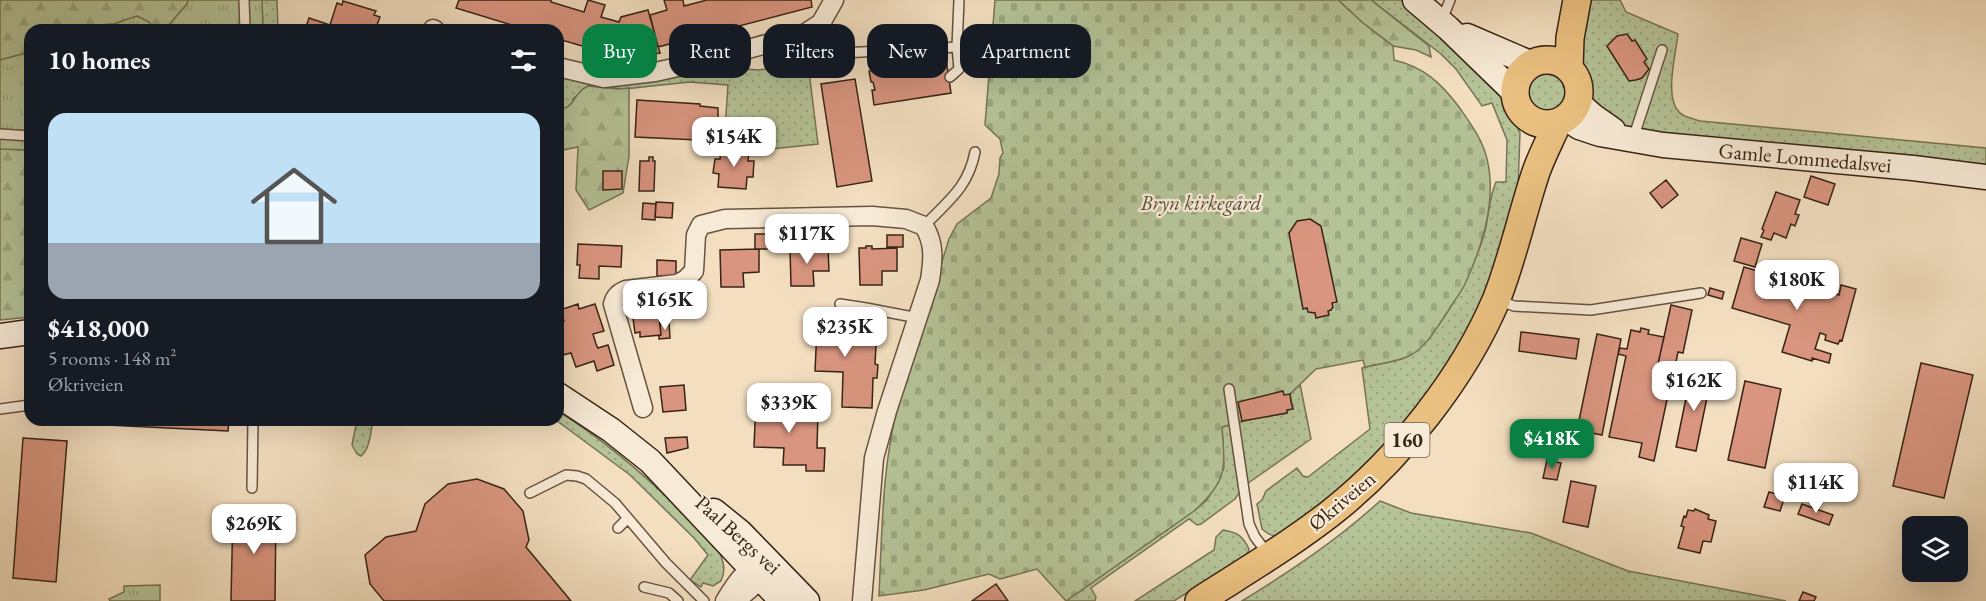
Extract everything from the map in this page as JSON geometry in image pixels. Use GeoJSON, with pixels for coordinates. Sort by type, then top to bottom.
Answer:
{"type":"FeatureCollection","features":[{"type":"Feature","properties":{"kind":"main road"},"geometry":{"type":"LineString","coordinates":[[1515,93],[1520,76],[1536,63],[1570,0]]}},
{"type":"Feature","properties":{"kind":"main road"},"geometry":{"type":"LineString","coordinates":[[1569,69],[1570,38],[1578,0]]}},
{"type":"Feature","properties":{"kind":"main road"},"geometry":{"type":"LineString","coordinates":[[1528,117],[1540,123],[1567,114],[1578,86],[1569,69],[1553,61],[1536,63]]}},
{"type":"Feature","properties":{"kind":"main road","name":"160"},"geometry":{"type":"LineString","coordinates":[[1515,93],[1520,108],[1528,117]]}},
{"type":"Feature","properties":{"kind":"main road","name":"Økriveien"},"geometry":{"type":"LineString","coordinates":[[1200,601],[1332,513],[1398,451],[1437,403],[1457,373],[1496,300],[1537,170],[1567,114]]}},
{"type":"Feature","properties":{"kind":"main road","name":"Økriveien"},"geometry":{"type":"LineString","coordinates":[[1526,206],[1528,117]]}},
{"type":"Feature","properties":{"kind":"street"},"geometry":{"type":"LineString","coordinates":[[564,68],[604,78],[655,72],[696,63],[804,34],[821,23],[834,0]]}},
{"type":"Feature","properties":{"kind":"street"},"geometry":{"type":"LineString","coordinates":[[1415,0],[1536,63]]}},
{"type":"Feature","properties":{"kind":"street"},"geometry":{"type":"LineString","coordinates":[[1446,16],[1515,93]]}},
{"type":"Feature","properties":{"kind":"street","name":"Gamle Lommedalsvei"},"geometry":{"type":"LineString","coordinates":[[1567,114],[1579,126],[1600,134],[1672,146],[1986,177]]}},
{"type":"Feature","properties":{"kind":"street"},"geometry":{"type":"LineString","coordinates":[[644,408],[613,304],[619,293],[626,290],[677,284],[686,280],[694,271],[696,235],[701,225],[725,219],[872,216],[906,219],[924,226],[933,251],[930,280],[874,458],[862,601]]}},
{"type":"Feature","properties":{"kind":"street"},"geometry":{"type":"LineString","coordinates":[[0,336],[24,333]]}},
{"type":"Feature","properties":{"kind":"street","name":"Paal Bergs vei"},"geometry":{"type":"LineString","coordinates":[[564,399],[611,430],[740,532],[760,569],[782,601]]}},
{"type":"Feature","properties":{"kind":"street"},"geometry":{"type":"LineString","coordinates":[[725,601],[737,580],[760,569]]}},
{"type":"Feature","properties":{"kind":"street"},"geometry":{"type":"LineString","coordinates":[[735,601],[760,569]]}},
{"type":"Feature","properties":{"kind":"street","name":"Paal Bergs vei"},"geometry":{"type":"LineString","coordinates":[[760,569],[807,601]]}},
{"type":"Feature","properties":{"kind":"lane"},"geometry":{"type":"LineString","coordinates":[[244,0],[245,24]]}},
{"type":"Feature","properties":{"kind":"lane"},"geometry":{"type":"LineString","coordinates":[[950,77],[959,69],[957,47],[959,0]]}},
{"type":"Feature","properties":{"kind":"lane"},"geometry":{"type":"LineString","coordinates":[[855,52],[957,47]]}},
{"type":"Feature","properties":{"kind":"lane"},"geometry":{"type":"LineString","coordinates":[[1629,139],[1662,50]]}},
{"type":"Feature","properties":{"kind":"lane"},"geometry":{"type":"LineString","coordinates":[[0,134],[24,136]]}},
{"type":"Feature","properties":{"kind":"lane"},"geometry":{"type":"LineString","coordinates":[[924,226],[963,186],[971,169],[975,152]]}},
{"type":"Feature","properties":{"kind":"lane"},"geometry":{"type":"LineString","coordinates":[[1496,300],[1514,306],[1591,310],[1701,293]]}},
{"type":"Feature","properties":{"kind":"lane"},"geometry":{"type":"LineString","coordinates":[[840,304],[918,318]]}},
{"type":"Feature","properties":{"kind":"lane"},"geometry":{"type":"LineString","coordinates":[[863,329],[866,308]]}},
{"type":"Feature","properties":{"kind":"lane"},"geometry":{"type":"LineString","coordinates":[[1229,389],[1249,524],[1255,537],[1269,556]]}},
{"type":"Feature","properties":{"kind":"lane"},"geometry":{"type":"LineString","coordinates":[[0,410],[24,406]]}},
{"type":"Feature","properties":{"kind":"lane"},"geometry":{"type":"LineString","coordinates":[[252,488],[253,426]]}},
{"type":"Feature","properties":{"kind":"lane"},"geometry":{"type":"LineString","coordinates":[[530,493],[566,475],[586,479],[615,503],[666,563],[704,601]]}},
{"type":"Feature","properties":{"kind":"lane"},"geometry":{"type":"LineString","coordinates":[[618,528],[627,519]]}},
{"type":"Feature","properties":{"kind":"lane"},"geometry":{"type":"LineString","coordinates":[[644,587],[669,592],[678,601]]}},
{"type":"Feature","properties":{"kind":"green space"},"geometry":{"type":"Polygon","coordinates":[[[0,0],[188,0],[170,24],[150,24],[137,16],[114,24],[24,24],[24,54],[0,60],[0,0]]]}},
{"type":"Feature","properties":{"kind":"green space"},"geometry":{"type":"Polygon","coordinates":[[[188,0],[262,0],[263,24],[170,24],[188,0]]]}},
{"type":"Feature","properties":{"kind":"green space"},"geometry":{"type":"Polygon","coordinates":[[[262,0],[277,0],[278,24],[263,24],[262,0]]]}},
{"type":"Feature","properties":{"kind":"green space","name":"Bryn kirkegård"},"geometry":{"type":"Polygon","coordinates":[[[995,0],[1338,0],[1393,46],[1394,60],[1414,67],[1438,83],[1472,125],[1485,152],[1490,175],[1486,223],[1477,255],[1463,287],[1436,330],[1421,348],[1409,356],[1387,363],[1365,367],[1363,360],[1316,369],[1290,394],[1293,409],[1287,410],[1287,413],[1222,427],[1224,453],[1222,473],[1219,482],[1205,500],[1194,511],[1066,601],[1037,569],[1000,579],[989,574],[924,590],[879,596],[886,473],[899,401],[949,239],[957,224],[991,198],[999,174],[1000,158],[1003,153],[1000,139],[985,125],[989,78],[1091,78],[1091,24],[993,24],[995,0]]]}},
{"type":"Feature","properties":{"kind":"green space"},"geometry":{"type":"Polygon","coordinates":[[[1338,0],[1371,0],[1429,46],[1431,57],[1416,50],[1393,46],[1338,0]]]}},
{"type":"Feature","properties":{"kind":"green space"},"geometry":{"type":"Polygon","coordinates":[[[1371,0],[1401,0],[1449,40],[1502,90],[1506,106],[1520,133],[1518,187],[1488,293],[1428,394],[1393,439],[1334,494],[1282,533],[1272,535],[1262,529],[1257,504],[1262,500],[1266,491],[1297,468],[1303,476],[1308,477],[1370,429],[1362,368],[1410,355],[1434,331],[1456,298],[1474,263],[1485,231],[1490,200],[1496,182],[1506,182],[1507,140],[1492,103],[1482,106],[1456,69],[1441,54],[1371,0]]]}},
{"type":"Feature","properties":{"kind":"green space"},"geometry":{"type":"Polygon","coordinates":[[[1585,0],[1620,0],[1626,12],[1678,34],[1672,75],[1672,96],[1679,112],[1686,117],[1700,121],[1986,148],[1986,169],[1684,140],[1616,126],[1591,106],[1590,83],[1576,59],[1585,0]]]}},
{"type":"Feature","properties":{"kind":"green space"},"geometry":{"type":"Polygon","coordinates":[[[137,16],[150,24],[114,24],[137,16]]]}},
{"type":"Feature","properties":{"kind":"green space"},"geometry":{"type":"Polygon","coordinates":[[[24,54],[24,150],[0,149],[0,60],[24,54]]]}},
{"type":"Feature","properties":{"kind":"green space"},"geometry":{"type":"Polygon","coordinates":[[[669,65],[669,78],[751,78],[751,69],[763,69],[763,78],[810,78],[818,144],[761,150],[754,132],[725,129],[728,85],[690,82],[624,89],[588,86],[573,99],[572,105],[564,109],[564,72],[582,71],[582,78],[657,78],[657,66],[669,65]]]}},
{"type":"Feature","properties":{"kind":"green space"},"geometry":{"type":"Polygon","coordinates":[[[1546,74],[1559,80],[1565,93],[1559,106],[1546,112],[1533,106],[1527,93],[1533,80],[1546,74]]]}},
{"type":"Feature","properties":{"kind":"green space"},"geometry":{"type":"Polygon","coordinates":[[[588,86],[629,88],[629,156],[623,193],[589,210],[576,190],[578,147],[564,150],[564,109],[588,86]]]}},
{"type":"Feature","properties":{"kind":"green space"},"geometry":{"type":"Polygon","coordinates":[[[0,149],[24,150],[24,318],[0,320],[0,149]]]}},
{"type":"Feature","properties":{"kind":"green space"},"geometry":{"type":"Polygon","coordinates":[[[1300,384],[1311,439],[1244,486],[1235,499],[1201,524],[1197,525],[1189,519],[1091,588],[1096,597],[1095,601],[1066,601],[1207,500],[1224,468],[1222,427],[1287,410],[1290,394],[1300,384]]]}},
{"type":"Feature","properties":{"kind":"green space"},"geometry":{"type":"Polygon","coordinates":[[[564,415],[594,435],[627,462],[709,538],[723,562],[721,581],[713,586],[703,583],[701,587],[690,580],[708,555],[694,538],[630,475],[564,426],[564,415]]]}},
{"type":"Feature","properties":{"kind":"green space"},"geometry":{"type":"Polygon","coordinates":[[[356,426],[372,426],[368,444],[361,456],[357,454],[352,445],[356,426]]]}},
{"type":"Feature","properties":{"kind":"green space"},"geometry":{"type":"Polygon","coordinates":[[[1380,501],[1411,513],[1531,533],[1628,571],[1786,601],[1242,601],[1313,554],[1380,501]]]}},
{"type":"Feature","properties":{"kind":"green space"},"geometry":{"type":"Polygon","coordinates":[[[1223,530],[1236,533],[1242,538],[1249,549],[1247,555],[1174,601],[1135,601],[1214,550],[1216,537],[1223,530]]]}},
{"type":"Feature","properties":{"kind":"green space"},"geometry":{"type":"Polygon","coordinates":[[[160,585],[160,601],[110,601],[109,599],[124,592],[124,586],[160,585]]]}},
{"type":"Feature","properties":{"kind":"building"},"geometry":{"type":"Polygon","coordinates":[[[459,0],[551,0],[551,2],[584,12],[588,0],[605,5],[601,17],[619,22],[621,17],[648,10],[652,24],[582,24],[582,46],[564,41],[564,24],[508,24],[456,8],[459,0]]]}},
{"type":"Feature","properties":{"kind":"building"},"geometry":{"type":"Polygon","coordinates":[[[664,0],[683,0],[684,6],[707,0],[811,0],[812,7],[747,24],[669,24],[669,44],[658,47],[657,24],[652,24],[650,15],[667,10],[664,0]]]}},
{"type":"Feature","properties":{"kind":"building"},"geometry":{"type":"Polygon","coordinates":[[[343,1],[376,11],[374,15],[380,17],[377,24],[330,24],[337,3],[342,5],[343,1]]]}},
{"type":"Feature","properties":{"kind":"building"},"geometry":{"type":"Polygon","coordinates":[[[309,18],[327,24],[307,24],[309,18]]]}},
{"type":"Feature","properties":{"kind":"building"},"geometry":{"type":"Polygon","coordinates":[[[1627,34],[1632,41],[1635,40],[1647,59],[1644,62],[1649,69],[1642,78],[1629,81],[1607,46],[1617,36],[1627,34]]]}},
{"type":"Feature","properties":{"kind":"building"},"geometry":{"type":"Polygon","coordinates":[[[948,73],[951,93],[874,105],[872,90],[875,90],[870,78],[948,78],[948,73]]]}},
{"type":"Feature","properties":{"kind":"building"},"geometry":{"type":"Polygon","coordinates":[[[855,79],[872,181],[837,187],[821,84],[855,79]]]}},
{"type":"Feature","properties":{"kind":"building"},"geometry":{"type":"Polygon","coordinates":[[[637,100],[700,104],[700,106],[718,108],[718,124],[702,123],[698,140],[635,137],[637,100]]]}},
{"type":"Feature","properties":{"kind":"building"},"geometry":{"type":"Polygon","coordinates":[[[721,146],[749,148],[748,161],[754,161],[753,177],[747,177],[746,189],[718,187],[719,174],[713,173],[715,159],[720,159],[721,146]]]}},
{"type":"Feature","properties":{"kind":"building"},"geometry":{"type":"Polygon","coordinates":[[[649,157],[653,157],[655,161],[654,191],[639,191],[640,161],[649,161],[649,157]]]}},
{"type":"Feature","properties":{"kind":"building"},"geometry":{"type":"Polygon","coordinates":[[[603,171],[622,171],[622,189],[603,190],[603,171]]]}},
{"type":"Feature","properties":{"kind":"building"},"geometry":{"type":"Polygon","coordinates":[[[1811,176],[1835,184],[1828,205],[1804,197],[1811,176]]]}},
{"type":"Feature","properties":{"kind":"building"},"geometry":{"type":"Polygon","coordinates":[[[1666,180],[1678,195],[1662,208],[1650,193],[1666,180]]]}},
{"type":"Feature","properties":{"kind":"building"},"geometry":{"type":"Polygon","coordinates":[[[1776,192],[1800,200],[1795,214],[1799,215],[1795,226],[1791,224],[1786,238],[1774,233],[1771,240],[1761,237],[1776,192]]]}},
{"type":"Feature","properties":{"kind":"building"},"geometry":{"type":"Polygon","coordinates":[[[656,202],[673,203],[672,218],[655,217],[656,202]]]}},
{"type":"Feature","properties":{"kind":"building"},"geometry":{"type":"Polygon","coordinates":[[[643,203],[656,204],[655,220],[642,219],[643,203]]]}},
{"type":"Feature","properties":{"kind":"building"},"geometry":{"type":"Polygon","coordinates":[[[1310,219],[1321,226],[1337,302],[1332,303],[1333,307],[1328,311],[1329,315],[1316,318],[1315,313],[1308,312],[1307,308],[1303,309],[1289,233],[1297,221],[1310,219]]]}},
{"type":"Feature","properties":{"kind":"building"},"geometry":{"type":"Polygon","coordinates":[[[844,231],[844,249],[828,249],[828,232],[844,231]]]}},
{"type":"Feature","properties":{"kind":"building"},"geometry":{"type":"Polygon","coordinates":[[[755,234],[772,234],[772,249],[755,249],[755,234]]]}},
{"type":"Feature","properties":{"kind":"building"},"geometry":{"type":"Polygon","coordinates":[[[887,235],[903,235],[903,247],[887,247],[887,235]]]}},
{"type":"Feature","properties":{"kind":"building"},"geometry":{"type":"Polygon","coordinates":[[[1741,238],[1762,244],[1755,267],[1734,261],[1741,238]]]}},
{"type":"Feature","properties":{"kind":"building"},"geometry":{"type":"Polygon","coordinates":[[[578,244],[622,246],[621,267],[599,266],[599,279],[579,278],[578,244]]]}},
{"type":"Feature","properties":{"kind":"building"},"geometry":{"type":"Polygon","coordinates":[[[866,246],[872,246],[872,249],[897,248],[897,271],[882,271],[882,285],[860,285],[859,248],[866,248],[866,246]]]}},
{"type":"Feature","properties":{"kind":"building"},"geometry":{"type":"Polygon","coordinates":[[[828,248],[829,271],[813,271],[814,286],[791,286],[790,249],[828,248]]]}},
{"type":"Feature","properties":{"kind":"building"},"geometry":{"type":"Polygon","coordinates":[[[759,249],[759,272],[743,273],[744,287],[721,287],[720,250],[759,249]]]}},
{"type":"Feature","properties":{"kind":"building"},"geometry":{"type":"Polygon","coordinates":[[[657,260],[676,261],[676,276],[657,276],[657,260]]]}},
{"type":"Feature","properties":{"kind":"building"},"geometry":{"type":"Polygon","coordinates":[[[1744,267],[1839,295],[1841,285],[1856,289],[1842,341],[1840,340],[1838,344],[1825,340],[1826,335],[1820,333],[1815,349],[1831,354],[1829,363],[1812,358],[1812,361],[1782,352],[1790,325],[1732,308],[1744,267]]]}},
{"type":"Feature","properties":{"kind":"building"},"geometry":{"type":"Polygon","coordinates":[[[1710,288],[1724,292],[1722,299],[1708,295],[1710,288]]]}},
{"type":"Feature","properties":{"kind":"building"},"geometry":{"type":"Polygon","coordinates":[[[578,304],[579,309],[595,304],[604,331],[593,334],[596,344],[598,348],[608,345],[614,365],[597,371],[594,361],[576,367],[571,353],[564,355],[564,309],[578,304]]]}},
{"type":"Feature","properties":{"kind":"building"},"geometry":{"type":"Polygon","coordinates":[[[1671,305],[1692,310],[1683,353],[1678,352],[1675,367],[1658,364],[1671,305]]]}},
{"type":"Feature","properties":{"kind":"building"},"geometry":{"type":"Polygon","coordinates":[[[658,307],[661,335],[640,337],[640,332],[635,333],[633,318],[639,317],[638,309],[658,307]]]}},
{"type":"Feature","properties":{"kind":"building"},"geometry":{"type":"Polygon","coordinates":[[[818,308],[848,309],[846,344],[876,345],[875,364],[878,365],[877,378],[873,378],[872,408],[842,407],[843,372],[815,371],[818,308]]]}},
{"type":"Feature","properties":{"kind":"building"},"geometry":{"type":"Polygon","coordinates":[[[669,323],[670,338],[659,339],[660,324],[669,323]]]}},
{"type":"Feature","properties":{"kind":"building"},"geometry":{"type":"Polygon","coordinates":[[[1641,328],[1649,330],[1648,334],[1664,337],[1658,364],[1675,367],[1676,363],[1683,364],[1680,378],[1672,376],[1654,461],[1639,457],[1642,443],[1609,437],[1626,356],[1618,354],[1620,348],[1627,349],[1631,330],[1640,332],[1641,328]]]}},
{"type":"Feature","properties":{"kind":"building"},"geometry":{"type":"Polygon","coordinates":[[[1521,332],[1579,339],[1576,359],[1519,351],[1521,332]]]}},
{"type":"Feature","properties":{"kind":"building"},"geometry":{"type":"Polygon","coordinates":[[[1597,334],[1621,339],[1602,435],[1577,430],[1597,334]]]}},
{"type":"Feature","properties":{"kind":"building"},"geometry":{"type":"Polygon","coordinates":[[[1921,363],[1973,375],[1944,498],[1893,486],[1921,363]]]}},
{"type":"Feature","properties":{"kind":"building"},"geometry":{"type":"Polygon","coordinates":[[[1691,374],[1711,378],[1696,451],[1676,447],[1691,374]]]}},
{"type":"Feature","properties":{"kind":"building"},"geometry":{"type":"Polygon","coordinates":[[[1745,381],[1781,389],[1765,468],[1728,460],[1745,381]]]}},
{"type":"Feature","properties":{"kind":"building"},"geometry":{"type":"Polygon","coordinates":[[[684,385],[686,410],[663,412],[660,387],[684,385]]]}},
{"type":"Feature","properties":{"kind":"building"},"geometry":{"type":"Polygon","coordinates":[[[1283,391],[1284,395],[1290,394],[1293,409],[1287,410],[1287,413],[1242,421],[1238,402],[1283,391]]]}},
{"type":"Feature","properties":{"kind":"building"},"geometry":{"type":"Polygon","coordinates":[[[756,401],[796,404],[795,413],[818,413],[817,448],[825,448],[824,471],[806,471],[806,465],[783,465],[784,448],[754,447],[756,401]]]}},
{"type":"Feature","properties":{"kind":"building"},"geometry":{"type":"Polygon","coordinates":[[[127,426],[228,426],[228,431],[127,426]]]}},
{"type":"Feature","properties":{"kind":"building"},"geometry":{"type":"Polygon","coordinates":[[[687,437],[688,448],[667,453],[665,438],[687,437]]]}},
{"type":"Feature","properties":{"kind":"building"},"geometry":{"type":"Polygon","coordinates":[[[23,438],[67,441],[56,582],[13,578],[23,438]]]}},
{"type":"Feature","properties":{"kind":"building"},"geometry":{"type":"Polygon","coordinates":[[[1547,460],[1561,463],[1557,480],[1543,478],[1547,460]]]}},
{"type":"Feature","properties":{"kind":"building"},"geometry":{"type":"Polygon","coordinates":[[[477,479],[504,489],[523,511],[529,540],[526,547],[571,601],[384,601],[370,584],[365,555],[386,537],[416,531],[425,504],[448,484],[477,479]]]}},
{"type":"Feature","properties":{"kind":"building"},"geometry":{"type":"Polygon","coordinates":[[[1571,481],[1596,486],[1588,527],[1563,522],[1571,481]]]}},
{"type":"Feature","properties":{"kind":"building"},"geometry":{"type":"Polygon","coordinates":[[[1769,492],[1785,496],[1780,511],[1764,507],[1769,492]]]}},
{"type":"Feature","properties":{"kind":"building"},"geometry":{"type":"Polygon","coordinates":[[[1802,504],[1833,515],[1829,525],[1798,514],[1802,504]]]}},
{"type":"Feature","properties":{"kind":"building"},"geometry":{"type":"Polygon","coordinates":[[[233,509],[276,510],[275,601],[231,601],[233,509]]]}},
{"type":"Feature","properties":{"kind":"building"},"geometry":{"type":"Polygon","coordinates":[[[1695,509],[1709,515],[1708,519],[1716,521],[1711,542],[1703,541],[1700,553],[1678,548],[1684,527],[1681,526],[1684,516],[1686,517],[1688,510],[1694,511],[1695,509]]]}},
{"type":"Feature","properties":{"kind":"building"},"geometry":{"type":"Polygon","coordinates":[[[996,584],[1008,601],[972,601],[996,584]]]}},
{"type":"Feature","properties":{"kind":"building"},"geometry":{"type":"Polygon","coordinates":[[[1803,592],[1816,597],[1814,601],[1799,601],[1803,592]]]}}]}
